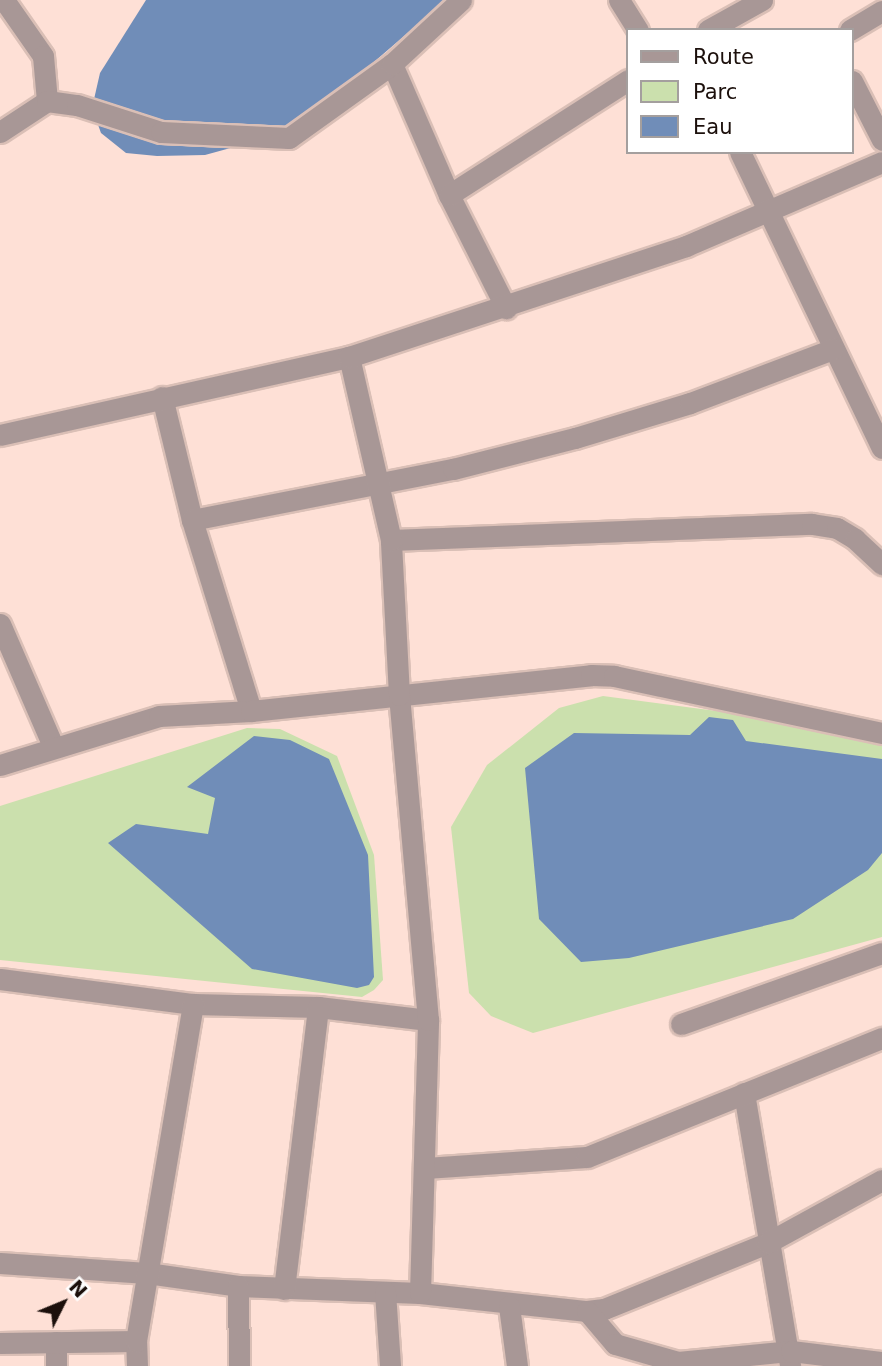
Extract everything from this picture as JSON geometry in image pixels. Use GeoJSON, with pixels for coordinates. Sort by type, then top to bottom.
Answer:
{"type":"FeatureCollection","features":[{"type":"Feature","properties":{"kind":"street"},"geometry":{"type":"LineString","coordinates":[[4,0],[43,56],[47,101]]}},
{"type":"Feature","properties":{"kind":"street"},"geometry":{"type":"LineString","coordinates":[[0,132],[47,101],[78,105],[161,132],[289,138],[392,64],[461,0]]}},
{"type":"Feature","properties":{"kind":"street"},"geometry":{"type":"LineString","coordinates":[[620,0],[637,28]]}},
{"type":"Feature","properties":{"kind":"street"},"geometry":{"type":"LineString","coordinates":[[712,28],[762,0]]}},
{"type":"Feature","properties":{"kind":"street"},"geometry":{"type":"LineString","coordinates":[[853,28],[882,11]]}},
{"type":"Feature","properties":{"kind":"street"},"geometry":{"type":"LineString","coordinates":[[392,64],[449,195],[506,308]]}},
{"type":"Feature","properties":{"kind":"street"},"geometry":{"type":"LineString","coordinates":[[449,195],[626,81]]}},
{"type":"Feature","properties":{"kind":"street"},"geometry":{"type":"LineString","coordinates":[[854,85],[882,140]]}},
{"type":"Feature","properties":{"kind":"street"},"geometry":{"type":"LineString","coordinates":[[741,154],[882,448]]}},
{"type":"Feature","properties":{"kind":"street"},"geometry":{"type":"LineString","coordinates":[[0,435],[349,357],[506,308],[771,213],[882,162]]}},
{"type":"Feature","properties":{"kind":"street"},"geometry":{"type":"LineString","coordinates":[[192,520],[376,481],[453,468],[575,438],[690,403],[834,349]]}},
{"type":"Feature","properties":{"kind":"street"},"geometry":{"type":"LineString","coordinates":[[349,357],[391,540],[399,695],[428,1020],[420,1293]]}},
{"type":"Feature","properties":{"kind":"street"},"geometry":{"type":"LineString","coordinates":[[162,397],[192,520],[251,711]]}},
{"type":"Feature","properties":{"kind":"street"},"geometry":{"type":"LineString","coordinates":[[391,540],[812,524],[837,528],[882,564]]}},
{"type":"Feature","properties":{"kind":"street"},"geometry":{"type":"LineString","coordinates":[[0,624],[52,746]]}},
{"type":"Feature","properties":{"kind":"street"},"geometry":{"type":"LineString","coordinates":[[0,765],[52,746],[159,716],[251,711],[614,676],[882,733]]}},
{"type":"Feature","properties":{"kind":"street"},"geometry":{"type":"LineString","coordinates":[[681,1024],[882,953]]}},
{"type":"Feature","properties":{"kind":"street"},"geometry":{"type":"LineString","coordinates":[[0,979],[193,1004],[317,1007],[428,1020]]}},
{"type":"Feature","properties":{"kind":"street"},"geometry":{"type":"LineString","coordinates":[[137,1366],[136,1341],[193,1004]]}},
{"type":"Feature","properties":{"kind":"street"},"geometry":{"type":"LineString","coordinates":[[284,1289],[317,1007]]}},
{"type":"Feature","properties":{"kind":"street"},"geometry":{"type":"LineString","coordinates":[[425,1168],[587,1157],[882,1038]]}},
{"type":"Feature","properties":{"kind":"street"},"geometry":{"type":"LineString","coordinates":[[744,1093],[790,1359]]}},
{"type":"Feature","properties":{"kind":"street"},"geometry":{"type":"LineString","coordinates":[[0,1263],[147,1273],[238,1286],[420,1293],[509,1306],[587,1311],[768,1243],[882,1180]]}},
{"type":"Feature","properties":{"kind":"street"},"geometry":{"type":"LineString","coordinates":[[238,1286],[239,1366]]}},
{"type":"Feature","properties":{"kind":"street"},"geometry":{"type":"LineString","coordinates":[[385,1292],[390,1366]]}},
{"type":"Feature","properties":{"kind":"street"},"geometry":{"type":"LineString","coordinates":[[509,1306],[517,1366]]}},
{"type":"Feature","properties":{"kind":"street"},"geometry":{"type":"LineString","coordinates":[[587,1311],[615,1344],[678,1362],[790,1359],[882,1362]]}},
{"type":"Feature","properties":{"kind":"street"},"geometry":{"type":"LineString","coordinates":[[0,1343],[136,1341]]}},
{"type":"Feature","properties":{"kind":"street"},"geometry":{"type":"LineString","coordinates":[[56,1342],[56,1366]]}},
{"type":"Feature","properties":{"kind":"green space"},"geometry":{"type":"Polygon","coordinates":[[[603,696],[882,733],[882,937],[533,1033],[491,1016],[469,993],[451,827],[487,765],[559,708],[603,696]]]}},
{"type":"Feature","properties":{"kind":"green space"},"geometry":{"type":"Polygon","coordinates":[[[247,728],[280,729],[337,756],[374,855],[383,980],[374,990],[362,997],[0,960],[0,806],[247,728]]]}},
{"type":"Feature","properties":{"kind":"water"},"geometry":{"type":"Polygon","coordinates":[[[146,0],[446,0],[346,86],[271,137],[205,155],[157,156],[126,153],[101,133],[92,108],[100,73],[146,0]]]}},
{"type":"Feature","properties":{"kind":"water"},"geometry":{"type":"Polygon","coordinates":[[[709,717],[733,720],[746,741],[882,759],[882,853],[868,870],[793,919],[629,958],[581,962],[539,919],[525,768],[574,733],[690,735],[709,717]]]}},
{"type":"Feature","properties":{"kind":"water"},"geometry":{"type":"Polygon","coordinates":[[[254,736],[290,740],[329,759],[368,855],[374,977],[369,985],[357,988],[252,969],[108,843],[136,824],[208,834],[215,798],[187,787],[254,736]]]}}]}
